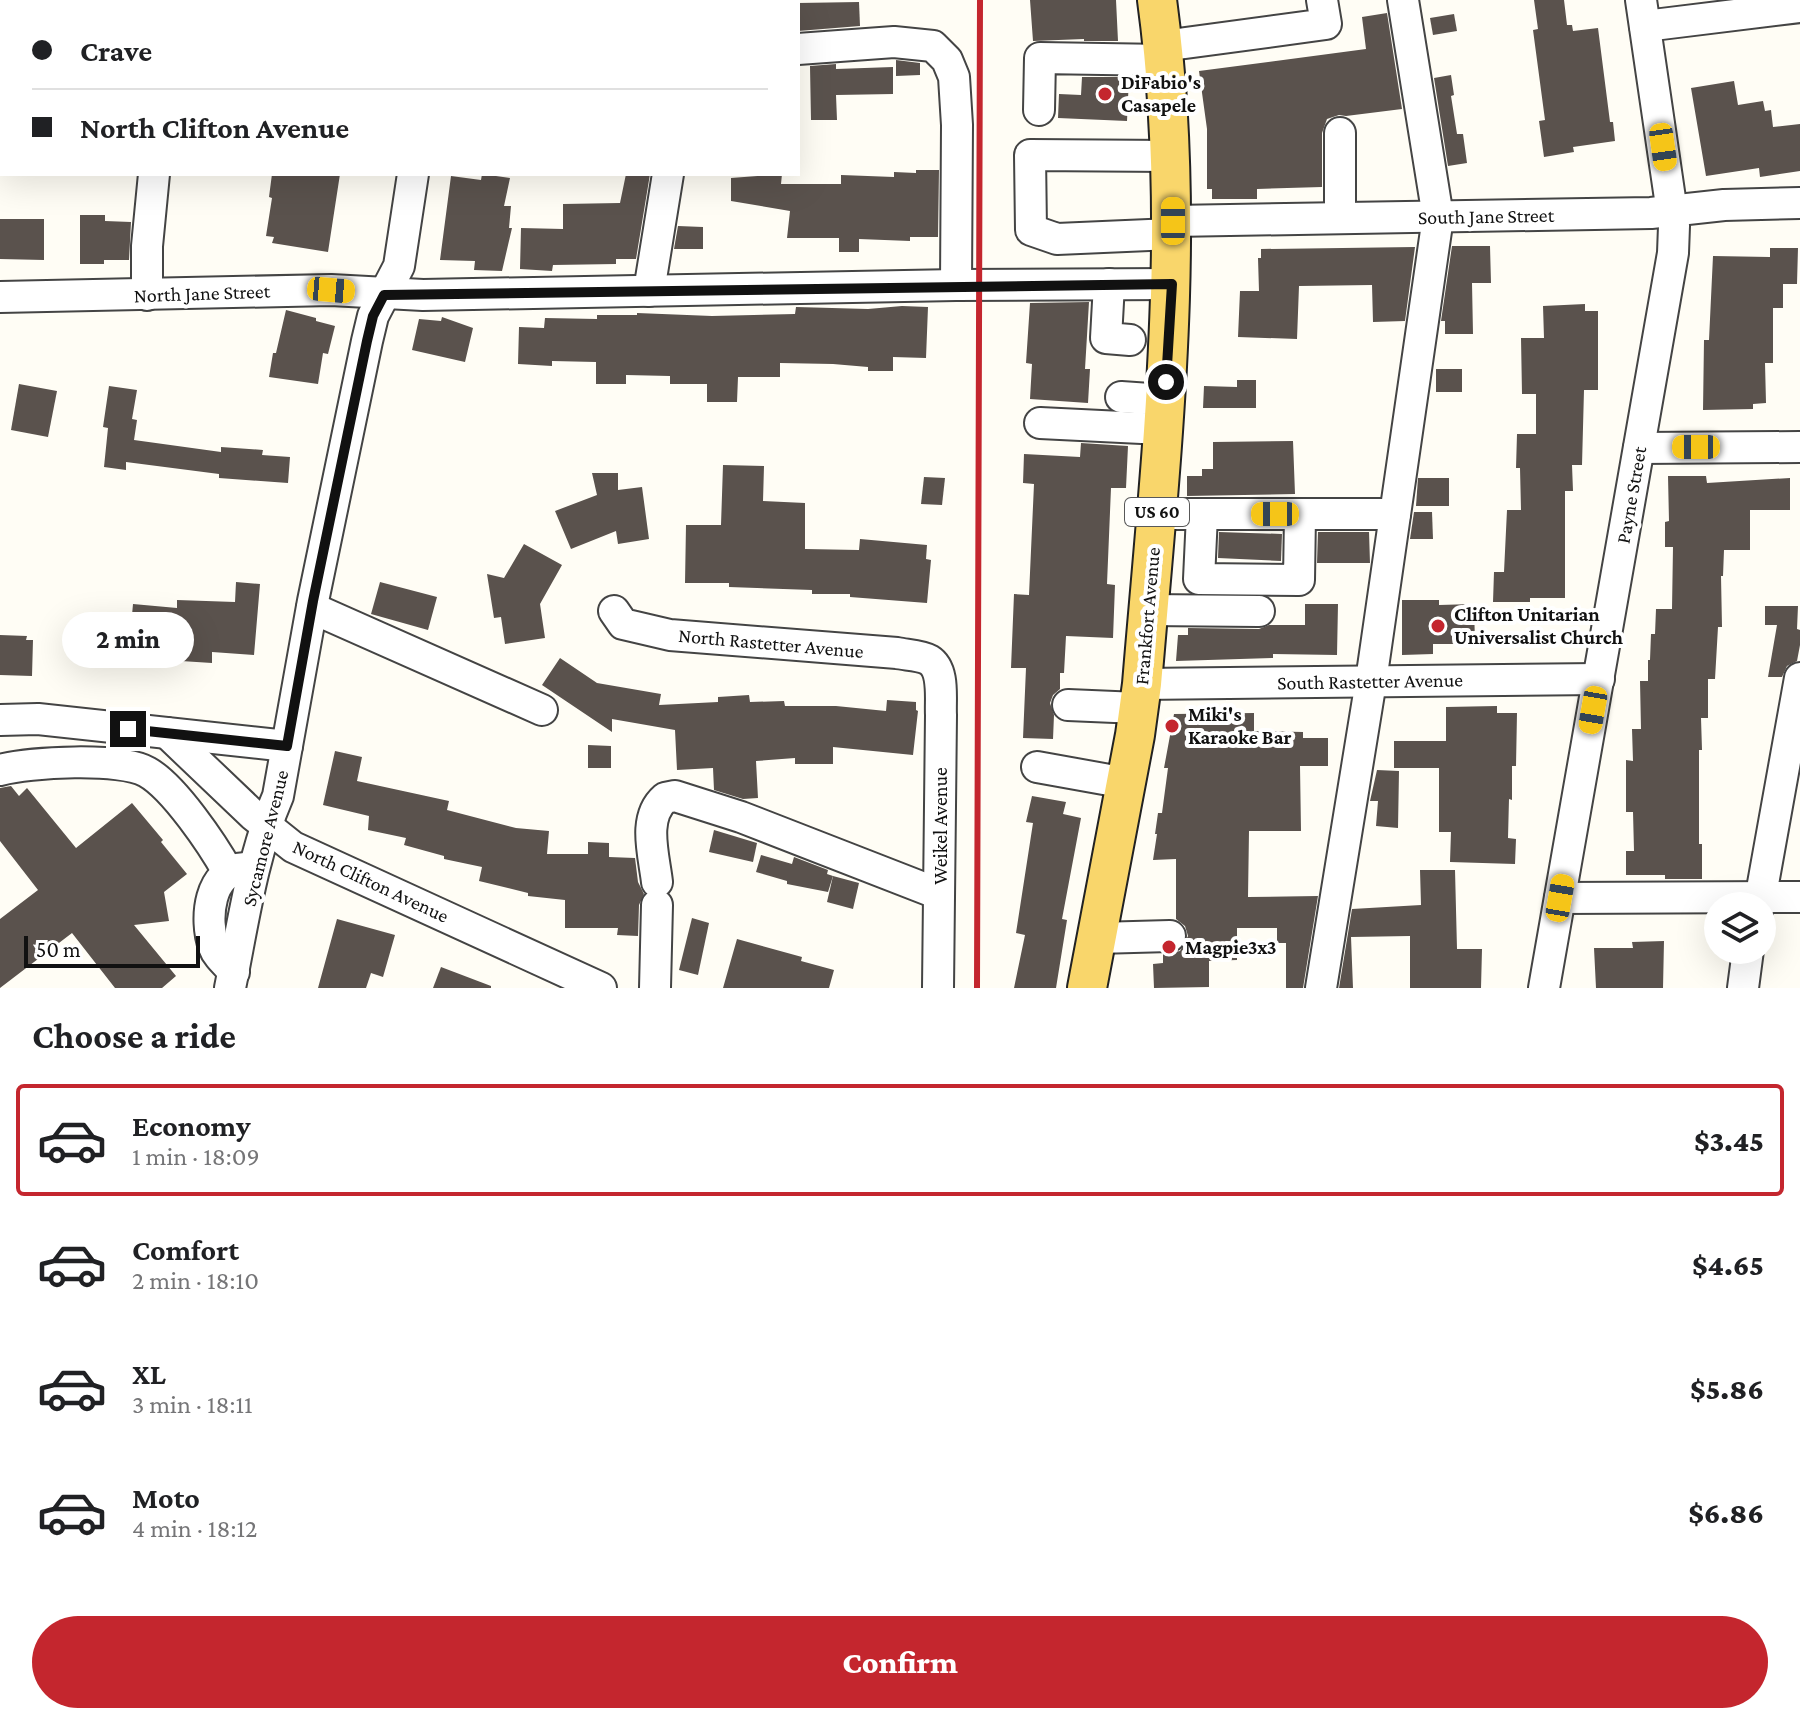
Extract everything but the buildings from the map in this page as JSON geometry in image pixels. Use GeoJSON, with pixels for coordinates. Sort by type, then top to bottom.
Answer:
{"type":"FeatureCollection","features":[{"type":"Feature","properties":{"kind":"main road","name":"Frankfort Avenue"},"geometry":{"type":"LineString","coordinates":[[1087,988],[1140,696],[1156,514],[1172,284],[1171,156],[1157,0]]}},
{"type":"Feature","properties":{"kind":"street"},"geometry":{"type":"LineString","coordinates":[[1039,110],[1040,58],[1164,53],[1326,24],[1322,0]]}},
{"type":"Feature","properties":{"kind":"street"},"geometry":{"type":"LineString","coordinates":[[1321,988],[1371,681],[1438,217],[1403,0]]}},
{"type":"Feature","properties":{"kind":"street"},"geometry":{"type":"LineString","coordinates":[[1643,13],[1800,7]]}},
{"type":"Feature","properties":{"kind":"street","name":"Payne Street"},"geometry":{"type":"LineString","coordinates":[[1544,988],[1673,253],[1672,210],[1643,13]]}},
{"type":"Feature","properties":{"kind":"street"},"geometry":{"type":"LineString","coordinates":[[800,49],[894,42],[933,46],[947,60],[954,77],[957,125],[956,285]]}},
{"type":"Feature","properties":{"kind":"street"},"geometry":{"type":"LineString","coordinates":[[1340,133],[1340,218]]}},
{"type":"Feature","properties":{"kind":"street","name":"South Jane Street"},"geometry":{"type":"LineString","coordinates":[[1171,156],[1030,155],[1031,230],[1057,239],[1172,228],[1340,218],[1651,213],[1724,205],[1800,203]]}},
{"type":"Feature","properties":{"kind":"street"},"geometry":{"type":"LineString","coordinates":[[147,295],[147,246],[154,176]]}},
{"type":"Feature","properties":{"kind":"street","name":"Sycamore Avenue"},"geometry":{"type":"LineString","coordinates":[[232,980],[242,870],[278,796],[312,608],[367,341],[373,316],[399,266],[413,176]]}},
{"type":"Feature","properties":{"kind":"street"},"geometry":{"type":"LineString","coordinates":[[649,291],[668,176]]}},
{"type":"Feature","properties":{"kind":"street"},"geometry":{"type":"LineString","coordinates":[[1109,284],[1106,338],[1130,340]]}},
{"type":"Feature","properties":{"kind":"street","name":"North Jane Street"},"geometry":{"type":"LineString","coordinates":[[0,297],[331,290],[384,295],[1172,284]]}},
{"type":"Feature","properties":{"kind":"street"},"geometry":{"type":"LineString","coordinates":[[1121,397],[1163,414]]}},
{"type":"Feature","properties":{"kind":"street"},"geometry":{"type":"LineString","coordinates":[[1040,423],[1163,414]]}},
{"type":"Feature","properties":{"kind":"street"},"geometry":{"type":"LineString","coordinates":[[1639,448],[1800,447]]}},
{"type":"Feature","properties":{"kind":"street"},"geometry":{"type":"LineString","coordinates":[[1156,514],[1395,514]]}},
{"type":"Feature","properties":{"kind":"street"},"geometry":{"type":"LineString","coordinates":[[1202,515],[1199,579],[1299,580],[1300,514]]}},
{"type":"Feature","properties":{"kind":"street"},"geometry":{"type":"LineString","coordinates":[[312,608],[542,710]]}},
{"type":"Feature","properties":{"kind":"street"},"geometry":{"type":"LineString","coordinates":[[1148,610],[1259,611]]}},
{"type":"Feature","properties":{"kind":"street","name":"North Rastetter Avenue"},"geometry":{"type":"LineString","coordinates":[[614,611],[623,624],[670,635],[897,653],[928,660],[933,665]]}},
{"type":"Feature","properties":{"kind":"street","name":"Weikel Avenue"},"geometry":{"type":"LineString","coordinates":[[933,665],[940,681],[941,704],[938,988]]}},
{"type":"Feature","properties":{"kind":"street"},"geometry":{"type":"LineString","coordinates":[[1763,892],[1800,678]]}},
{"type":"Feature","properties":{"kind":"street","name":"South Rastetter Avenue"},"geometry":{"type":"LineString","coordinates":[[1068,705],[1140,696],[1371,681],[1599,679]]}},
{"type":"Feature","properties":{"kind":"street"},"geometry":{"type":"LineString","coordinates":[[0,720],[38,719],[287,746]]}},
{"type":"Feature","properties":{"kind":"street"},"geometry":{"type":"LineString","coordinates":[[128,729],[128,766]]}},
{"type":"Feature","properties":{"kind":"street","name":"North Clifton Avenue"},"geometry":{"type":"LineString","coordinates":[[167,733],[293,847],[601,988]]}},
{"type":"Feature","properties":{"kind":"street"},"geometry":{"type":"LineString","coordinates":[[0,770],[21,764],[51,762],[128,766],[147,771],[166,788],[213,846],[242,870]]}},
{"type":"Feature","properties":{"kind":"street"},"geometry":{"type":"LineString","coordinates":[[1037,767],[1126,783]]}},
{"type":"Feature","properties":{"kind":"street"},"geometry":{"type":"LineString","coordinates":[[655,988],[657,894],[651,830],[652,814],[665,798],[675,796],[741,817],[939,894]]}},
{"type":"Feature","properties":{"kind":"street"},"geometry":{"type":"LineString","coordinates":[[1776,899],[1800,897]]}},
{"type":"Feature","properties":{"kind":"street"},"geometry":{"type":"LineString","coordinates":[[1560,898],[1704,900]]}},
{"type":"Feature","properties":{"kind":"street"},"geometry":{"type":"LineString","coordinates":[[1097,938],[1170,936]]}},
{"type":"Feature","properties":{"kind":"street"},"geometry":{"type":"LineString","coordinates":[[1743,988],[1746,964]]}},
{"type":"Feature","properties":{"kind":"railway"},"geometry":{"type":"LineString","coordinates":[[977,988],[980,0]]}},
{"type":"Feature","properties":{"kind":"place","name":"DiFabio's Casapele"},"geometry":{"type":"Point","coordinates":[1105,94]}},
{"type":"Feature","properties":{"kind":"place","name":"Clifton Unitarian Universalist Church"},"geometry":{"type":"Point","coordinates":[1438,626]}},
{"type":"Feature","properties":{"kind":"place","name":"Miki's Karaoke Bar"},"geometry":{"type":"Point","coordinates":[1172,726]}},
{"type":"Feature","properties":{"kind":"place","name":"Magpie3x3"},"geometry":{"type":"Point","coordinates":[1169,947]}},
{"type":"Feature","properties":{"kind":"route"},"geometry":{"type":"LineString","coordinates":[[128,729],[287,746],[313,601],[367,341],[373,316],[384,295],[1172,284],[1166,382]]}}]}
